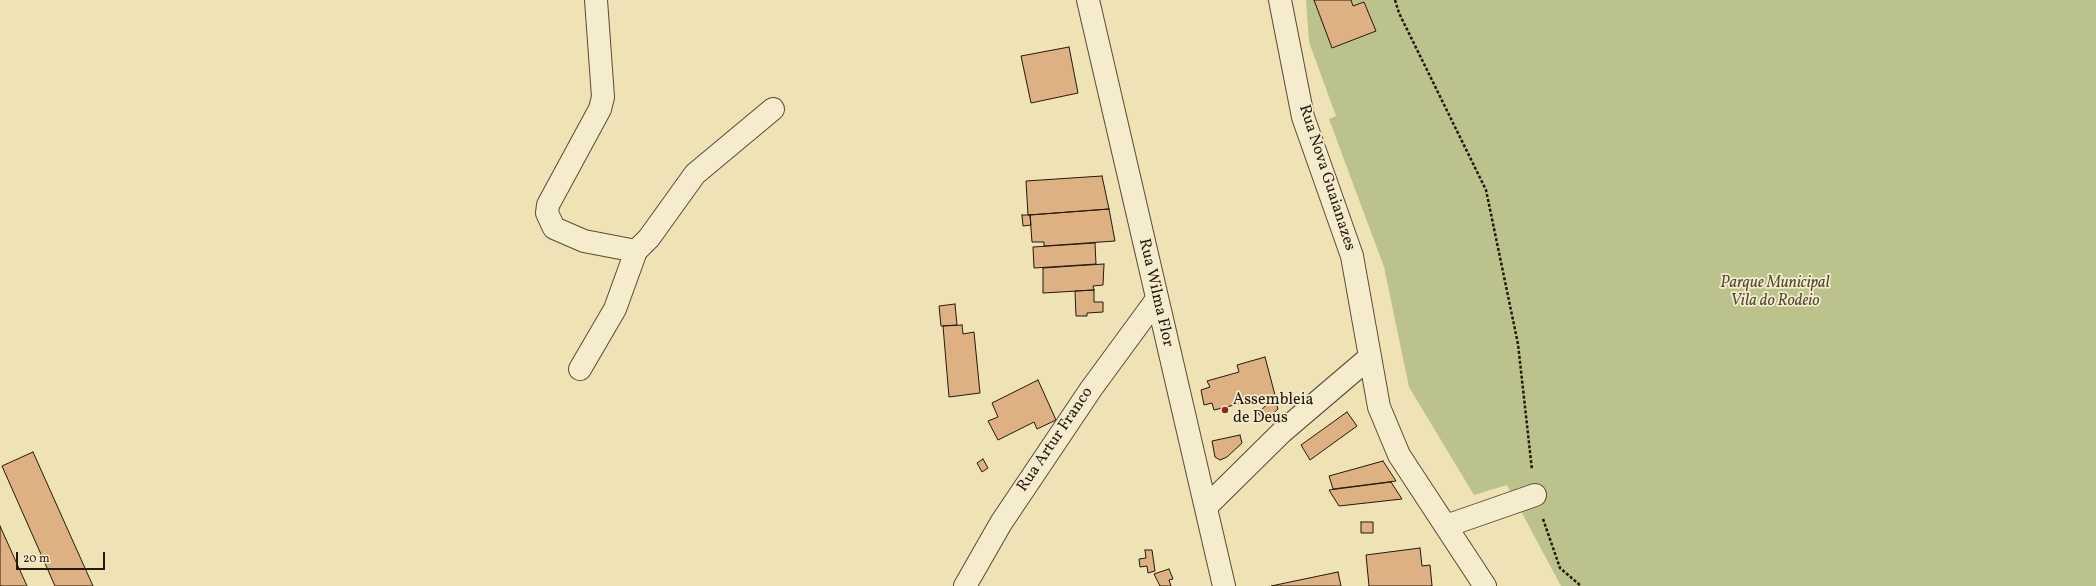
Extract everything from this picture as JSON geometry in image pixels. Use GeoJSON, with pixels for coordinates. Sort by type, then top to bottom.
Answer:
{"type":"FeatureCollection","features":[{"type":"Feature","properties":{"kind":"street"},"geometry":{"type":"LineString","coordinates":[[596,0],[603,97],[600,109],[548,205],[547,213],[554,228],[584,241],[636,251]]}},
{"type":"Feature","properties":{"kind":"street","name":"Rua Wilma Flor"},"geometry":{"type":"LineString","coordinates":[[1088,0],[1224,586]]}},
{"type":"Feature","properties":{"kind":"street","name":"Rua Nova Guaianazes"},"geometry":{"type":"LineString","coordinates":[[1280,0],[1303,117],[1352,256],[1379,407],[1399,455],[1485,586]]}},
{"type":"Feature","properties":{"kind":"street"},"geometry":{"type":"LineString","coordinates":[[580,369],[615,309],[636,251],[649,238],[695,174],[773,109]]}},
{"type":"Feature","properties":{"kind":"street","name":"Rua Artur Franco"},"geometry":{"type":"LineString","coordinates":[[965,586],[1001,523],[1086,395],[1157,300]]}},
{"type":"Feature","properties":{"kind":"street"},"geometry":{"type":"LineString","coordinates":[[1206,507],[1282,432],[1370,357]]}},
{"type":"Feature","properties":{"kind":"street"},"geometry":{"type":"LineString","coordinates":[[1446,526],[1535,495]]}},
{"type":"Feature","properties":{"kind":"path"},"geometry":{"type":"LineString","coordinates":[[1395,0],[1399,13],[1486,190],[1518,344],[1535,495],[1560,568],[1581,586]]}},
{"type":"Feature","properties":{"kind":"green space","name":"Parque Municipal Vila do Rodeio"},"geometry":{"type":"Polygon","coordinates":[[[1306,0],[2096,0],[2096,586],[1561,586],[1507,485],[1474,495],[1409,387],[1384,267],[1329,119],[1336,116],[1309,42],[1306,0]]]}},
{"type":"Feature","properties":{"kind":"building"},"geometry":{"type":"Polygon","coordinates":[[[1314,0],[1351,0],[1353,6],[1364,2],[1376,31],[1332,48],[1314,0]]]}},
{"type":"Feature","properties":{"kind":"building"},"geometry":{"type":"Polygon","coordinates":[[[1069,47],[1078,93],[1031,103],[1021,56],[1069,47]]]}},
{"type":"Feature","properties":{"kind":"building"},"geometry":{"type":"Polygon","coordinates":[[[1102,176],[1109,209],[1028,215],[1026,181],[1102,176]]]}},
{"type":"Feature","properties":{"kind":"building"},"geometry":{"type":"Polygon","coordinates":[[[1109,209],[1115,241],[1044,246],[1044,242],[1032,242],[1030,215],[1109,209]]]}},
{"type":"Feature","properties":{"kind":"building"},"geometry":{"type":"Polygon","coordinates":[[[1022,215],[1030,215],[1031,225],[1023,226],[1022,215]]]}},
{"type":"Feature","properties":{"kind":"building"},"geometry":{"type":"Polygon","coordinates":[[[1095,243],[1096,264],[1034,268],[1033,247],[1095,243]]]}},
{"type":"Feature","properties":{"kind":"building"},"geometry":{"type":"Polygon","coordinates":[[[1104,264],[1103,285],[1093,286],[1094,290],[1043,293],[1043,268],[1104,264]]]}},
{"type":"Feature","properties":{"kind":"building"},"geometry":{"type":"Polygon","coordinates":[[[1094,290],[1094,302],[1103,302],[1103,312],[1087,313],[1087,316],[1076,316],[1075,291],[1094,290]]]}},
{"type":"Feature","properties":{"kind":"building"},"geometry":{"type":"Polygon","coordinates":[[[955,304],[957,325],[941,326],[939,306],[955,304]]]}},
{"type":"Feature","properties":{"kind":"building"},"geometry":{"type":"Polygon","coordinates":[[[962,325],[963,334],[974,332],[980,393],[949,397],[943,326],[962,325]]]}},
{"type":"Feature","properties":{"kind":"building"},"geometry":{"type":"Polygon","coordinates":[[[1265,357],[1275,395],[1214,410],[1212,403],[1204,405],[1201,390],[1210,387],[1207,381],[1239,372],[1237,365],[1265,357]]]}},
{"type":"Feature","properties":{"kind":"building"},"geometry":{"type":"Polygon","coordinates":[[[1038,380],[1056,420],[1037,429],[1034,422],[998,440],[988,421],[998,417],[992,403],[1038,380]]]}},
{"type":"Feature","properties":{"kind":"building"},"geometry":{"type":"Polygon","coordinates":[[[1275,397],[1278,409],[1265,421],[1258,413],[1275,397]]]}},
{"type":"Feature","properties":{"kind":"building"},"geometry":{"type":"Polygon","coordinates":[[[1347,412],[1357,426],[1310,460],[1301,445],[1347,412]]]}},
{"type":"Feature","properties":{"kind":"building"},"geometry":{"type":"Polygon","coordinates":[[[1240,435],[1242,443],[1227,457],[1220,460],[1215,457],[1212,441],[1240,435]]]}},
{"type":"Feature","properties":{"kind":"building"},"geometry":{"type":"Polygon","coordinates":[[[33,452],[93,586],[55,586],[2,466],[33,452]]]}},
{"type":"Feature","properties":{"kind":"building"},"geometry":{"type":"Polygon","coordinates":[[[983,459],[988,468],[982,472],[977,463],[983,459]]]}},
{"type":"Feature","properties":{"kind":"building"},"geometry":{"type":"Polygon","coordinates":[[[1383,461],[1396,481],[1333,489],[1329,476],[1383,461]]]}},
{"type":"Feature","properties":{"kind":"building"},"geometry":{"type":"Polygon","coordinates":[[[1391,482],[1402,499],[1339,506],[1329,490],[1391,482]]]}},
{"type":"Feature","properties":{"kind":"building"},"geometry":{"type":"Polygon","coordinates":[[[1361,522],[1373,522],[1373,533],[1361,533],[1361,522]]]}},
{"type":"Feature","properties":{"kind":"building"},"geometry":{"type":"Polygon","coordinates":[[[0,526],[27,586],[0,586],[0,526]]]}},
{"type":"Feature","properties":{"kind":"building"},"geometry":{"type":"Polygon","coordinates":[[[1420,548],[1422,566],[1430,565],[1432,586],[1369,586],[1366,555],[1420,548]]]}},
{"type":"Feature","properties":{"kind":"building"},"geometry":{"type":"Polygon","coordinates":[[[1145,550],[1152,550],[1155,571],[1148,573],[1147,566],[1140,567],[1139,559],[1146,558],[1145,550]]]}},
{"type":"Feature","properties":{"kind":"building"},"geometry":{"type":"Polygon","coordinates":[[[1169,569],[1173,579],[1169,580],[1171,586],[1160,586],[1154,574],[1169,569]]]}},
{"type":"Feature","properties":{"kind":"building"},"geometry":{"type":"Polygon","coordinates":[[[1338,572],[1341,586],[1271,586],[1338,572]]]}},
{"type":"Feature","properties":{"kind":"place","name":"Assembleia de Deus"},"geometry":{"type":"Point","coordinates":[1225,410]}}]}
